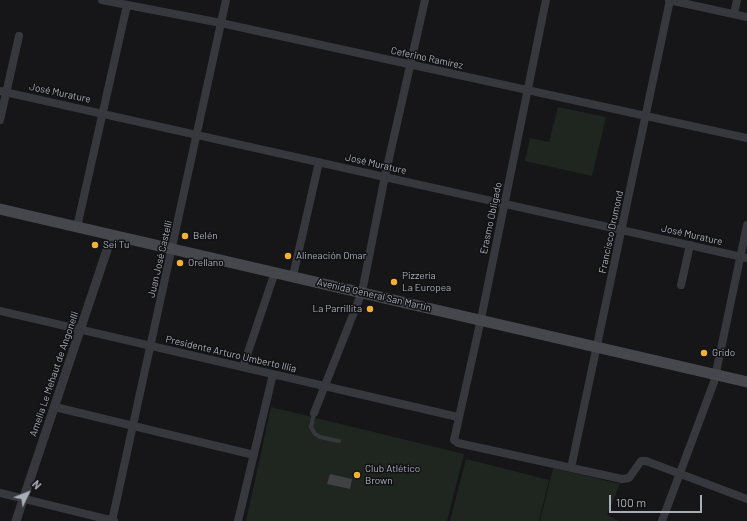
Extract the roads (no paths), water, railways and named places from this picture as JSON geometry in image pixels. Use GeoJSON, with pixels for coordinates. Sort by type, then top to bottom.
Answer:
{"type":"FeatureCollection","features":[{"type":"Feature","properties":{"kind":"main road","name":"Avenida General San Martín"},"geometry":{"type":"LineString","coordinates":[[0,209],[747,382]]}},
{"type":"Feature","properties":{"kind":"street","name":"Ceferino Ramírez"},"geometry":{"type":"LineString","coordinates":[[102,0],[411,64],[747,138]]}},
{"type":"Feature","properties":{"kind":"street","name":"Juan José Castelli"},"geometry":{"type":"LineString","coordinates":[[113,521],[226,0]]}},
{"type":"Feature","properties":{"kind":"street"},"geometry":{"type":"LineString","coordinates":[[314,414],[362,292],[385,176],[424,0]]}},
{"type":"Feature","properties":{"kind":"street","name":"Erasmo Obligado"},"geometry":{"type":"LineString","coordinates":[[546,0],[481,320],[454,440],[458,443],[571,468]]}},
{"type":"Feature","properties":{"kind":"street"},"geometry":{"type":"LineString","coordinates":[[670,0],[747,17]]}},
{"type":"Feature","properties":{"kind":"street","name":"Francisco Drumond"},"geometry":{"type":"LineString","coordinates":[[571,468],[670,0]]}},
{"type":"Feature","properties":{"kind":"street"},"geometry":{"type":"LineString","coordinates":[[734,14],[737,0]]}},
{"type":"Feature","properties":{"kind":"street"},"geometry":{"type":"LineString","coordinates":[[77,227],[127,6]]}},
{"type":"Feature","properties":{"kind":"street"},"geometry":{"type":"LineString","coordinates":[[0,120],[3,92],[19,36]]}},
{"type":"Feature","properties":{"kind":"street","name":"José Murature"},"geometry":{"type":"LineString","coordinates":[[3,92],[102,112],[744,257]]}},
{"type":"Feature","properties":{"kind":"street"},"geometry":{"type":"LineString","coordinates":[[293,276],[319,162]]}},
{"type":"Feature","properties":{"kind":"street"},"geometry":{"type":"LineString","coordinates":[[662,521],[716,374],[744,257],[747,225]]}},
{"type":"Feature","properties":{"kind":"street","name":"Amelia Le Mehaut de Angonelli"},"geometry":{"type":"LineString","coordinates":[[16,521],[112,235]]}},
{"type":"Feature","properties":{"kind":"street"},"geometry":{"type":"LineString","coordinates":[[681,285],[690,245]]}},
{"type":"Feature","properties":{"kind":"street"},"geometry":{"type":"LineString","coordinates":[[243,367],[275,272]]}},
{"type":"Feature","properties":{"kind":"street","name":"Presidente Arturo Umberto Illia"},"geometry":{"type":"LineString","coordinates":[[0,311],[458,417]]}},
{"type":"Feature","properties":{"kind":"street"},"geometry":{"type":"LineString","coordinates":[[238,521],[273,374]]}},
{"type":"Feature","properties":{"kind":"street"},"geometry":{"type":"LineString","coordinates":[[55,407],[254,455]]}},
{"type":"Feature","properties":{"kind":"street"},"geometry":{"type":"LineString","coordinates":[[571,468],[625,480],[629,478],[641,461],[747,498]]}},
{"type":"Feature","properties":{"kind":"street"},"geometry":{"type":"LineString","coordinates":[[0,493],[23,500],[113,521]]}},
{"type":"Feature","properties":{"kind":"lane"},"geometry":{"type":"LineString","coordinates":[[314,414],[311,427],[315,434],[320,437],[339,441]]}},
{"type":"Feature","properties":{"kind":"place","name":"Belén"},"geometry":{"type":"Point","coordinates":[185,236]}},
{"type":"Feature","properties":{"kind":"place","name":"Sei Tu"},"geometry":{"type":"Point","coordinates":[95,245]}},
{"type":"Feature","properties":{"kind":"place","name":"Alineación Omar"},"geometry":{"type":"Point","coordinates":[288,256]}},
{"type":"Feature","properties":{"kind":"place","name":"Orellano"},"geometry":{"type":"Point","coordinates":[180,263]}},
{"type":"Feature","properties":{"kind":"place","name":"Pizzería La Europea"},"geometry":{"type":"Point","coordinates":[394,282]}},
{"type":"Feature","properties":{"kind":"place","name":"La Parrillita"},"geometry":{"type":"Point","coordinates":[370,309]}},
{"type":"Feature","properties":{"kind":"place","name":"Grido"},"geometry":{"type":"Point","coordinates":[704,353]}},
{"type":"Feature","properties":{"kind":"place","name":"Club Atlético Brown"},"geometry":{"type":"Point","coordinates":[357,475]}}]}
